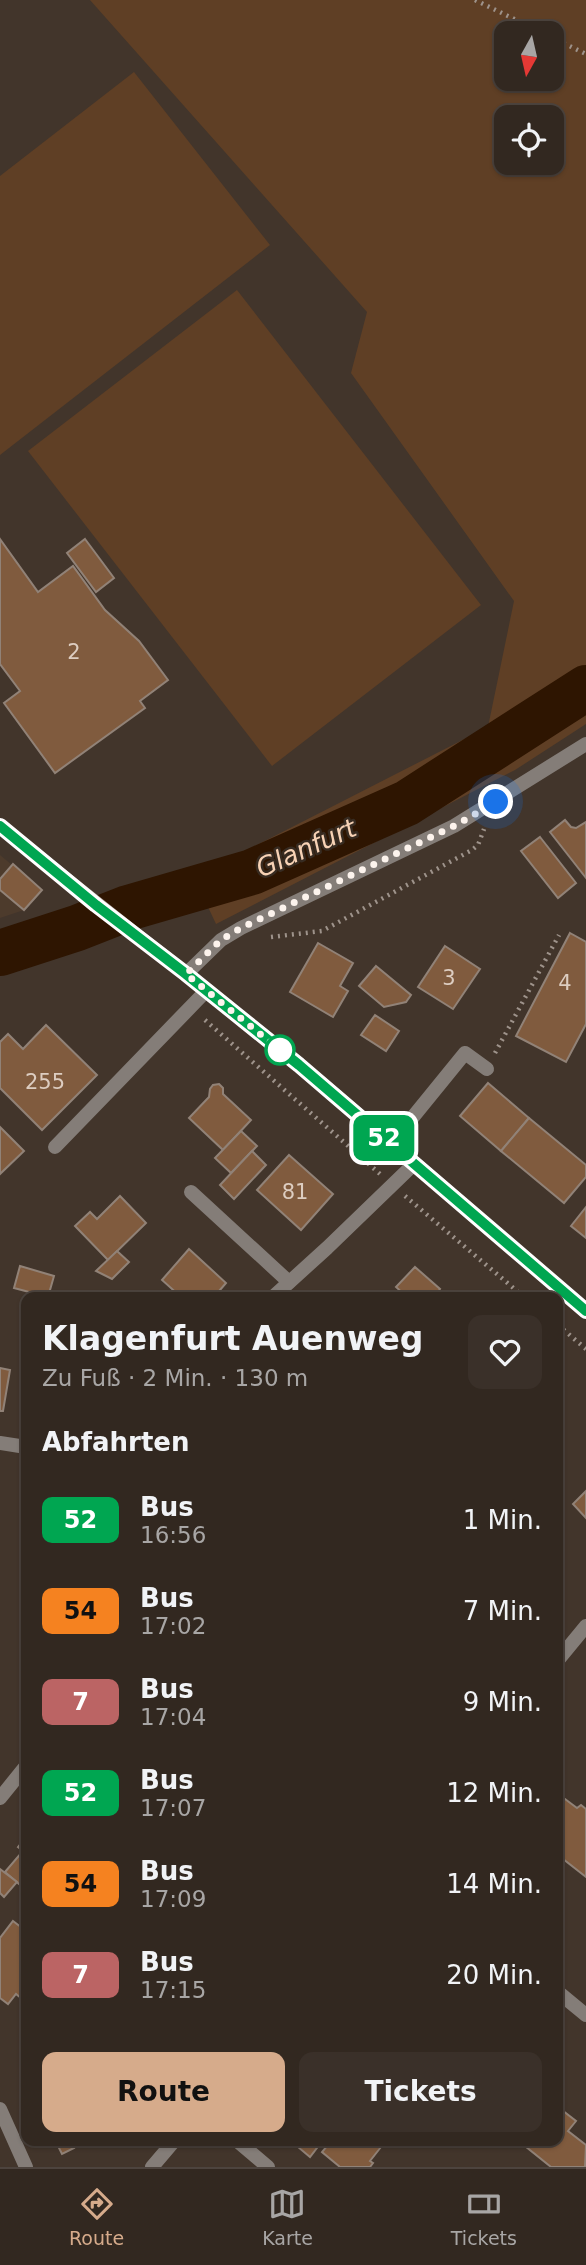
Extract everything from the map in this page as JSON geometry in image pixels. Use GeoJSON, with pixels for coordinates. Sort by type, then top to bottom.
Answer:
{"type":"FeatureCollection","features":[{"type":"Feature","properties":{"kind":"main road"},"geometry":{"type":"LineString","coordinates":[[0,826],[83,895],[206,990],[586,1311]]}},
{"type":"Feature","properties":{"kind":"street"},"geometry":{"type":"LineString","coordinates":[[186,974],[221,940],[241,928],[454,826],[586,744]]}},
{"type":"Feature","properties":{"kind":"street"},"geometry":{"type":"LineString","coordinates":[[55,1147],[206,990]]}},
{"type":"Feature","properties":{"kind":"street"},"geometry":{"type":"LineString","coordinates":[[391,1144],[465,1053],[487,1069]]}},
{"type":"Feature","properties":{"kind":"street"},"geometry":{"type":"LineString","coordinates":[[278,1292],[414,1164]]}},
{"type":"Feature","properties":{"kind":"street"},"geometry":{"type":"LineString","coordinates":[[191,1192],[289,1282]]}},
{"type":"Feature","properties":{"kind":"street"},"geometry":{"type":"LineString","coordinates":[[0,1443],[21,1446]]}},
{"type":"Feature","properties":{"kind":"street"},"geometry":{"type":"LineString","coordinates":[[563,1654],[586,1626]]}},
{"type":"Feature","properties":{"kind":"street"},"geometry":{"type":"LineString","coordinates":[[0,1798],[21,1772]]}},
{"type":"Feature","properties":{"kind":"street"},"geometry":{"type":"LineString","coordinates":[[563,1997],[586,2015]]}},
{"type":"Feature","properties":{"kind":"street"},"geometry":{"type":"LineString","coordinates":[[0,2109],[26,2167]]}},
{"type":"Feature","properties":{"kind":"street"},"geometry":{"type":"LineString","coordinates":[[152,2167],[170,2146]]}},
{"type":"Feature","properties":{"kind":"street"},"geometry":{"type":"LineString","coordinates":[[243,2146],[268,2167]]}},
{"type":"Feature","properties":{"kind":"path"},"geometry":{"type":"LineString","coordinates":[[475,0],[518,21]]}},
{"type":"Feature","properties":{"kind":"path"},"geometry":{"type":"LineString","coordinates":[[564,43],[586,54]]}},
{"type":"Feature","properties":{"kind":"path"},"geometry":{"type":"LineString","coordinates":[[260,937],[322,931],[472,850],[478,845],[496,802]]}},
{"type":"Feature","properties":{"kind":"path"},"geometry":{"type":"LineString","coordinates":[[487,1069],[559,936]]}},
{"type":"Feature","properties":{"kind":"path"},"geometry":{"type":"LineString","coordinates":[[190,1007],[518,1292]]}},
{"type":"Feature","properties":{"kind":"path"},"geometry":{"type":"LineString","coordinates":[[563,1329],[586,1349]]}},
{"type":"Feature","properties":{"kind":"shaded area"},"geometry":{"type":"Polygon","coordinates":[[[90,0],[586,0],[586,724],[515,770],[216,924],[194,877],[488,727],[514,601],[351,373],[367,312],[90,0]]]}},
{"type":"Feature","properties":{"kind":"shaded area"},"geometry":{"type":"Polygon","coordinates":[[[134,72],[270,245],[0,455],[0,176],[134,72]]]}},
{"type":"Feature","properties":{"kind":"shaded area"},"geometry":{"type":"Polygon","coordinates":[[[237,290],[481,605],[272,766],[28,451],[237,290]]]}},
{"type":"Feature","properties":{"kind":"shaded area"},"geometry":{"type":"Polygon","coordinates":[[[0,855],[42,890],[24,910],[0,918],[0,855]]]}},
{"type":"Feature","properties":{"kind":"building"},"geometry":{"type":"Polygon","coordinates":[[[0,539],[38,592],[73,566],[105,610],[139,641],[168,680],[140,701],[145,708],[55,773],[4,703],[20,691],[0,664],[0,539]]]}},
{"type":"Feature","properties":{"kind":"building"},"geometry":{"type":"Polygon","coordinates":[[[85,539],[114,578],[96,592],[67,553],[85,539]]]}},
{"type":"Feature","properties":{"kind":"building"},"geometry":{"type":"Polygon","coordinates":[[[565,820],[571,827],[576,828],[586,822],[586,878],[550,832],[565,820]]]}},
{"type":"Feature","properties":{"kind":"building"},"geometry":{"type":"Polygon","coordinates":[[[540,837],[576,883],[558,898],[521,851],[540,837]]]}},
{"type":"Feature","properties":{"kind":"building"},"geometry":{"type":"Polygon","coordinates":[[[13,864],[42,890],[24,910],[0,890],[0,879],[13,864]]]}},
{"type":"Feature","properties":{"kind":"building"},"geometry":{"type":"Polygon","coordinates":[[[570,933],[586,942],[586,1024],[566,1062],[516,1036],[570,933]]]}},
{"type":"Feature","properties":{"kind":"building"},"geometry":{"type":"Polygon","coordinates":[[[318,943],[353,963],[340,986],[348,991],[333,1017],[290,992],[318,943]]]}},
{"type":"Feature","properties":{"kind":"building"},"geometry":{"type":"Polygon","coordinates":[[[445,946],[480,969],[453,1009],[418,987],[445,946]]]}},
{"type":"Feature","properties":{"kind":"building"},"geometry":{"type":"Polygon","coordinates":[[[376,966],[411,995],[406,1002],[384,1007],[359,986],[376,966]]]}},
{"type":"Feature","properties":{"kind":"building"},"geometry":{"type":"Polygon","coordinates":[[[375,1015],[399,1031],[386,1051],[361,1035],[375,1015]]]}},
{"type":"Feature","properties":{"kind":"building"},"geometry":{"type":"Polygon","coordinates":[[[46,1025],[97,1075],[42,1130],[0,1088],[0,1042],[8,1034],[23,1049],[46,1025]]]}},
{"type":"Feature","properties":{"kind":"building"},"geometry":{"type":"Polygon","coordinates":[[[488,1083],[529,1118],[501,1151],[460,1116],[488,1083]]]}},
{"type":"Feature","properties":{"kind":"building"},"geometry":{"type":"Polygon","coordinates":[[[219,1084],[223,1088],[223,1094],[251,1120],[223,1150],[189,1118],[209,1097],[213,1085],[219,1084]]]}},
{"type":"Feature","properties":{"kind":"building"},"geometry":{"type":"Polygon","coordinates":[[[529,1118],[586,1165],[586,1177],[564,1203],[501,1151],[529,1118]]]}},
{"type":"Feature","properties":{"kind":"building"},"geometry":{"type":"Polygon","coordinates":[[[0,1127],[24,1151],[0,1174],[0,1127]]]}},
{"type":"Feature","properties":{"kind":"building"},"geometry":{"type":"Polygon","coordinates":[[[241,1131],[257,1146],[231,1173],[215,1158],[241,1131]]]}},
{"type":"Feature","properties":{"kind":"building"},"geometry":{"type":"Polygon","coordinates":[[[252,1151],[266,1165],[234,1199],[220,1185],[252,1151]]]}},
{"type":"Feature","properties":{"kind":"building"},"geometry":{"type":"Polygon","coordinates":[[[289,1155],[333,1194],[301,1230],[257,1190],[289,1155]]]}},
{"type":"Feature","properties":{"kind":"building"},"geometry":{"type":"Polygon","coordinates":[[[120,1196],[146,1223],[108,1260],[75,1226],[90,1212],[97,1219],[120,1196]]]}},
{"type":"Feature","properties":{"kind":"building"},"geometry":{"type":"Polygon","coordinates":[[[586,1207],[586,1238],[571,1226],[586,1207]]]}},
{"type":"Feature","properties":{"kind":"building"},"geometry":{"type":"Polygon","coordinates":[[[189,1249],[226,1283],[218,1292],[175,1292],[162,1280],[189,1249]]]}},
{"type":"Feature","properties":{"kind":"building"},"geometry":{"type":"Polygon","coordinates":[[[117,1251],[129,1262],[112,1279],[96,1271],[117,1251]]]}},
{"type":"Feature","properties":{"kind":"building"},"geometry":{"type":"Polygon","coordinates":[[[20,1266],[54,1276],[49,1292],[29,1292],[14,1288],[20,1266]]]}},
{"type":"Feature","properties":{"kind":"building"},"geometry":{"type":"Polygon","coordinates":[[[415,1267],[440,1289],[438,1292],[402,1292],[396,1287],[415,1267]]]}},
{"type":"Feature","properties":{"kind":"building"},"geometry":{"type":"Polygon","coordinates":[[[0,1368],[10,1370],[3,1411],[0,1411],[0,1368]]]}},
{"type":"Feature","properties":{"kind":"building"},"geometry":{"type":"Polygon","coordinates":[[[586,1491],[586,1518],[573,1504],[586,1491]]]}},
{"type":"Feature","properties":{"kind":"building"},"geometry":{"type":"Polygon","coordinates":[[[563,1798],[577,1808],[581,1805],[586,1809],[586,1877],[563,1859],[563,1798]]]}},
{"type":"Feature","properties":{"kind":"building"},"geometry":{"type":"Polygon","coordinates":[[[21,1853],[21,1886],[5,1872],[21,1853]]]}},
{"type":"Feature","properties":{"kind":"building"},"geometry":{"type":"Polygon","coordinates":[[[0,1869],[17,1882],[4,1897],[0,1893],[0,1869]]]}},
{"type":"Feature","properties":{"kind":"building"},"geometry":{"type":"Polygon","coordinates":[[[13,1921],[21,1927],[21,1998],[16,1994],[8,2004],[0,1998],[0,1938],[13,1921]]]}},
{"type":"Feature","properties":{"kind":"building"},"geometry":{"type":"Polygon","coordinates":[[[563,2111],[576,2121],[568,2131],[586,2145],[585,2167],[551,2167],[525,2146],[563,2146],[563,2111]]]}},
{"type":"Feature","properties":{"kind":"building"},"geometry":{"type":"Polygon","coordinates":[[[58,2146],[73,2146],[74,2148],[62,2154],[58,2146]]]}},
{"type":"Feature","properties":{"kind":"building"},"geometry":{"type":"Polygon","coordinates":[[[299,2146],[318,2146],[310,2157],[299,2146]]]}},
{"type":"Feature","properties":{"kind":"building"},"geometry":{"type":"Polygon","coordinates":[[[327,2146],[381,2147],[370,2161],[373,2163],[370,2167],[340,2167],[322,2152],[327,2146]]]}},
{"type":"Feature","properties":{"kind":"waterway","name":"Glanfurt"},"geometry":{"type":"LineString","coordinates":[[0,953],[128,908],[252,872],[407,803],[586,688]]}},
{"type":"Feature","properties":{"kind":"bus line","name":"52"},"geometry":{"type":"LineString","coordinates":[[0,826],[299,1065],[586,1311]]}},
{"type":"Feature","properties":{"kind":"route"},"geometry":{"type":"LineString","coordinates":[[280,1050],[186,974],[221,940],[241,928],[454,826],[496,802]]}}]}
